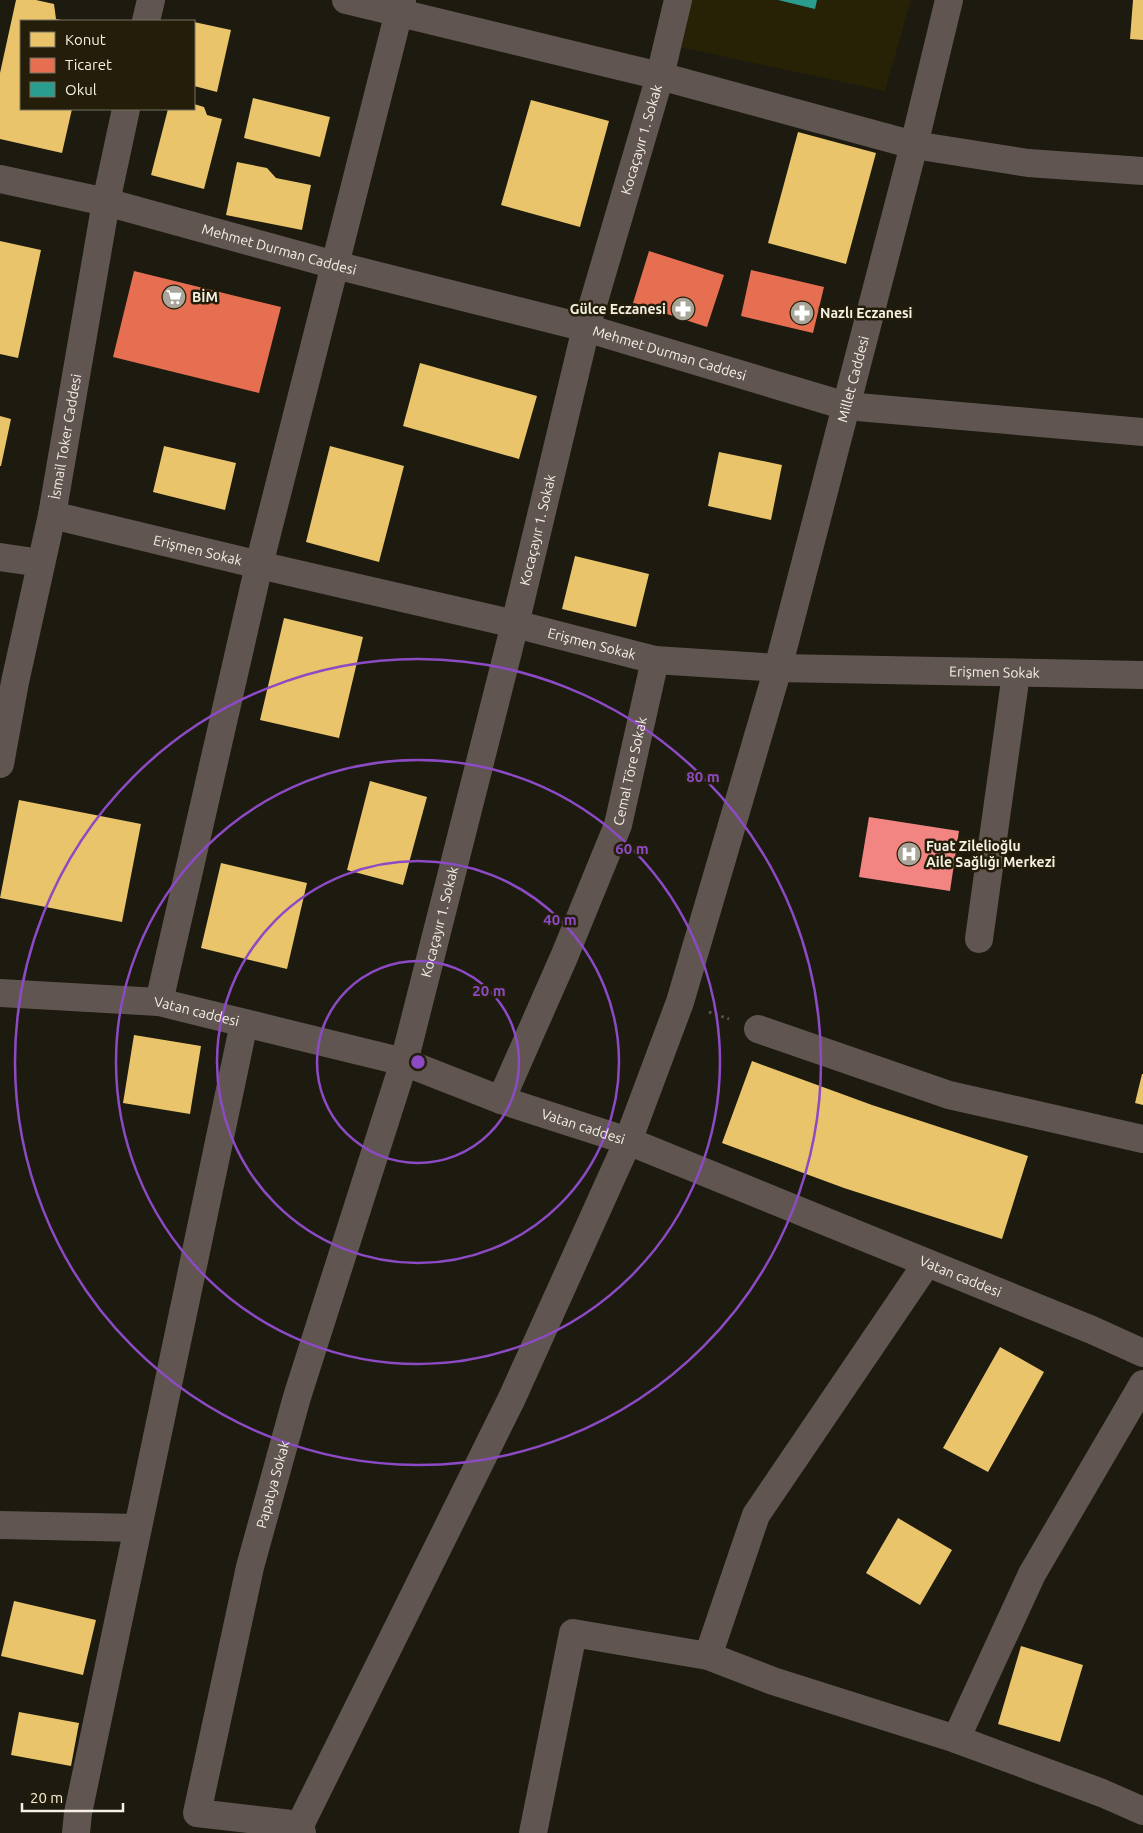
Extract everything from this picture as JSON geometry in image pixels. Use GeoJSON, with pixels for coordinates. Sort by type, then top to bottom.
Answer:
{"type":"FeatureCollection","features":[{"type":"Feature","properties":{"kind":"street"},"geometry":{"type":"LineString","coordinates":[[146,20],[151,0]]}},
{"type":"Feature","properties":{"kind":"street"},"geometry":{"type":"LineString","coordinates":[[346,0],[401,7],[914,145],[1028,163],[1143,171]]}},
{"type":"Feature","properties":{"kind":"street","name":"Kocaçayır 1. Sokak"},"geometry":{"type":"LineString","coordinates":[[404,1062],[586,328],[660,76],[678,0]]}},
{"type":"Feature","properties":{"kind":"street","name":"Millet Caddesi"},"geometry":{"type":"LineString","coordinates":[[301,1829],[512,1398],[628,1141],[680,1002],[778,668],[914,145],[949,0]]}},
{"type":"Feature","properties":{"kind":"street"},"geometry":{"type":"LineString","coordinates":[[159,1002],[259,565],[401,7]]}},
{"type":"Feature","properties":{"kind":"street","name":"İsmail Toker Caddesi"},"geometry":{"type":"LineString","coordinates":[[0,764],[8,681],[41,563],[52,515],[106,202],[126,110]]}},
{"type":"Feature","properties":{"kind":"street","name":"Mehmet Durman Caddesi"},"geometry":{"type":"LineString","coordinates":[[0,179],[106,202],[335,265],[586,328],[846,406],[1143,432]]}},
{"type":"Feature","properties":{"kind":"street","name":"Erişmen Sokak"},"geometry":{"type":"LineString","coordinates":[[52,515],[514,624],[655,660],[778,668],[1143,675]]}},
{"type":"Feature","properties":{"kind":"street"},"geometry":{"type":"LineString","coordinates":[[0,556],[41,563]]}},
{"type":"Feature","properties":{"kind":"street","name":"Cemal Töre Sokak"},"geometry":{"type":"LineString","coordinates":[[502,1100],[618,825],[655,660]]}},
{"type":"Feature","properties":{"kind":"street"},"geometry":{"type":"LineString","coordinates":[[979,939],[1016,674]]}},
{"type":"Feature","properties":{"kind":"street","name":"Vatan caddesi"},"geometry":{"type":"LineString","coordinates":[[0,993],[159,1002],[404,1062],[502,1100],[628,1141],[1092,1330],[1143,1353]]}},
{"type":"Feature","properties":{"kind":"street"},"geometry":{"type":"LineString","coordinates":[[76,1833],[78,1813],[244,1022]]}},
{"type":"Feature","properties":{"kind":"street"},"geometry":{"type":"LineString","coordinates":[[758,1029],[949,1095],[1143,1139]]}},
{"type":"Feature","properties":{"kind":"street","name":"Papatya Sokak"},"geometry":{"type":"LineString","coordinates":[[301,1829],[196,1813],[250,1567],[294,1406],[404,1062]]}},
{"type":"Feature","properties":{"kind":"street"},"geometry":{"type":"LineString","coordinates":[[708,1656],[756,1515],[927,1263]]}},
{"type":"Feature","properties":{"kind":"street"},"geometry":{"type":"LineString","coordinates":[[956,1739],[1032,1574],[1143,1384]]}},
{"type":"Feature","properties":{"kind":"street"},"geometry":{"type":"LineString","coordinates":[[0,1525],[138,1528]]}},
{"type":"Feature","properties":{"kind":"street"},"geometry":{"type":"LineString","coordinates":[[533,1833],[573,1633],[708,1656],[774,1681],[956,1739],[1102,1793],[1143,1811]]}},
{"type":"Feature","properties":{"kind":"path"},"geometry":{"type":"LineString","coordinates":[[680,1002],[758,1029]]}},
{"type":"Feature","properties":{"kind":"shaded area"},"geometry":{"type":"Polygon","coordinates":[[[692,0],[911,0],[885,91],[679,47],[692,0]]]}},
{"type":"Feature","properties":{"kind":"building: Konut"},"geometry":{"type":"Polygon","coordinates":[[[16,0],[36,0],[54,4],[56,19],[61,20],[20,20],[20,110],[72,110],[62,153],[0,139],[0,73],[16,0]]]}},
{"type":"Feature","properties":{"kind":"building: Konut"},"geometry":{"type":"Polygon","coordinates":[[[1133,0],[1143,0],[1143,40],[1130,39],[1133,0]]]}},
{"type":"Feature","properties":{"kind":"building: Konut"},"geometry":{"type":"Polygon","coordinates":[[[195,22],[231,30],[217,92],[195,86],[195,22]]]}},
{"type":"Feature","properties":{"kind":"building: Konut"},"geometry":{"type":"Polygon","coordinates":[[[253,98],[330,117],[320,157],[244,138],[253,98]]]}},
{"type":"Feature","properties":{"kind":"building: Konut"},"geometry":{"type":"Polygon","coordinates":[[[531,100],[609,121],[580,227],[501,205],[531,100]]]}},
{"type":"Feature","properties":{"kind":"building: Konut"},"geometry":{"type":"Polygon","coordinates":[[[195,104],[204,107],[207,115],[222,119],[204,189],[151,175],[168,110],[195,110],[195,104]]]}},
{"type":"Feature","properties":{"kind":"building: Konut"},"geometry":{"type":"Polygon","coordinates":[[[798,132],[876,153],[846,264],[768,243],[798,132]]]}},
{"type":"Feature","properties":{"kind":"building: Konut"},"geometry":{"type":"Polygon","coordinates":[[[237,162],[267,168],[276,178],[311,185],[302,230],[226,215],[237,162]]]}},
{"type":"Feature","properties":{"kind":"building: Konut"},"geometry":{"type":"Polygon","coordinates":[[[0,241],[41,250],[18,358],[0,354],[0,241]]]}},
{"type":"Feature","properties":{"kind":"building: Konut"},"geometry":{"type":"Polygon","coordinates":[[[420,363],[537,396],[519,459],[403,426],[420,363]]]}},
{"type":"Feature","properties":{"kind":"building: Konut"},"geometry":{"type":"Polygon","coordinates":[[[0,416],[11,419],[1,466],[0,466],[0,416]]]}},
{"type":"Feature","properties":{"kind":"building: Konut"},"geometry":{"type":"Polygon","coordinates":[[[164,446],[236,463],[225,510],[153,492],[164,446]]]}},
{"type":"Feature","properties":{"kind":"building: Konut"},"geometry":{"type":"Polygon","coordinates":[[[330,446],[404,466],[379,562],[306,542],[330,446]]]}},
{"type":"Feature","properties":{"kind":"building: Konut"},"geometry":{"type":"Polygon","coordinates":[[[719,452],[782,465],[771,520],[708,506],[719,452]]]}},
{"type":"Feature","properties":{"kind":"building: Konut"},"geometry":{"type":"Polygon","coordinates":[[[575,556],[649,574],[636,627],[562,609],[575,556]]]}},
{"type":"Feature","properties":{"kind":"building: Konut"},"geometry":{"type":"Polygon","coordinates":[[[284,618],[363,637],[339,738],[260,720],[284,618]]]}},
{"type":"Feature","properties":{"kind":"building: Konut"},"geometry":{"type":"Polygon","coordinates":[[[370,781],[427,797],[403,885],[347,870],[370,781]]]}},
{"type":"Feature","properties":{"kind":"building: Konut"},"geometry":{"type":"Polygon","coordinates":[[[19,800],[141,824],[122,922],[0,898],[19,800]]]}},
{"type":"Feature","properties":{"kind":"building: Konut"},"geometry":{"type":"Polygon","coordinates":[[[221,863],[307,883],[287,969],[201,948],[221,863]]]}},
{"type":"Feature","properties":{"kind":"building: Konut"},"geometry":{"type":"Polygon","coordinates":[[[134,1035],[201,1046],[190,1114],[123,1103],[134,1035]]]}},
{"type":"Feature","properties":{"kind":"building: Konut"},"geometry":{"type":"Polygon","coordinates":[[[752,1061],[872,1105],[1028,1156],[1002,1239],[844,1188],[722,1143],[752,1061]]]}},
{"type":"Feature","properties":{"kind":"building: Konut"},"geometry":{"type":"Polygon","coordinates":[[[1143,1074],[1143,1105],[1135,1103],[1143,1074]]]}},
{"type":"Feature","properties":{"kind":"building: Konut"},"geometry":{"type":"Polygon","coordinates":[[[1000,1347],[1044,1372],[988,1472],[943,1448],[1000,1347]]]}},
{"type":"Feature","properties":{"kind":"building: Konut"},"geometry":{"type":"Polygon","coordinates":[[[898,1518],[952,1550],[920,1605],[866,1573],[898,1518]]]}},
{"type":"Feature","properties":{"kind":"building: Konut"},"geometry":{"type":"Polygon","coordinates":[[[14,1601],[96,1620],[83,1675],[1,1656],[14,1601]]]}},
{"type":"Feature","properties":{"kind":"building: Konut"},"geometry":{"type":"Polygon","coordinates":[[[1021,1646],[1083,1665],[1060,1742],[998,1724],[1021,1646]]]}},
{"type":"Feature","properties":{"kind":"building: Konut"},"geometry":{"type":"Polygon","coordinates":[[[19,1712],[79,1723],[71,1766],[11,1755],[19,1712]]]}},
{"type":"Feature","properties":{"kind":"building: Ticaret"},"geometry":{"type":"Polygon","coordinates":[[[649,251],[724,275],[707,327],[633,303],[649,251]]]}},
{"type":"Feature","properties":{"kind":"building: Ticaret"},"geometry":{"type":"Polygon","coordinates":[[[751,270],[824,287],[813,333],[741,316],[751,270]]]}},
{"type":"Feature","properties":{"kind":"building: Ticaret"},"geometry":{"type":"Polygon","coordinates":[[[134,271],[281,307],[259,393],[113,357],[134,271]]]}},
{"type":"Feature","properties":{"kind":"building: Okul"},"geometry":{"type":"Polygon","coordinates":[[[778,0],[817,0],[815,9],[778,0]]]}},
{"type":"Feature","properties":{"kind":"building: Sağlık","name":"Fuat Zilelioğlu Aile Sağlığı Merkezi"},"geometry":{"type":"Polygon","coordinates":[[[869,817],[959,831],[950,891],[859,877],[869,817]]]}},
{"type":"Feature","properties":{"kind":"place","name":"BİM"},"geometry":{"type":"Point","coordinates":[174,297]}},
{"type":"Feature","properties":{"kind":"place","name":"Gülce Eczanesi"},"geometry":{"type":"Point","coordinates":[683,309]}},
{"type":"Feature","properties":{"kind":"place","name":"Nazlı Eczanesi"},"geometry":{"type":"Point","coordinates":[802,313]}},
{"type":"Feature","properties":{"kind":"place","name":"Fuat Zilelioğlu Aile Sağlığı Merkezi"},"geometry":{"type":"Point","coordinates":[909,854]}}]}
